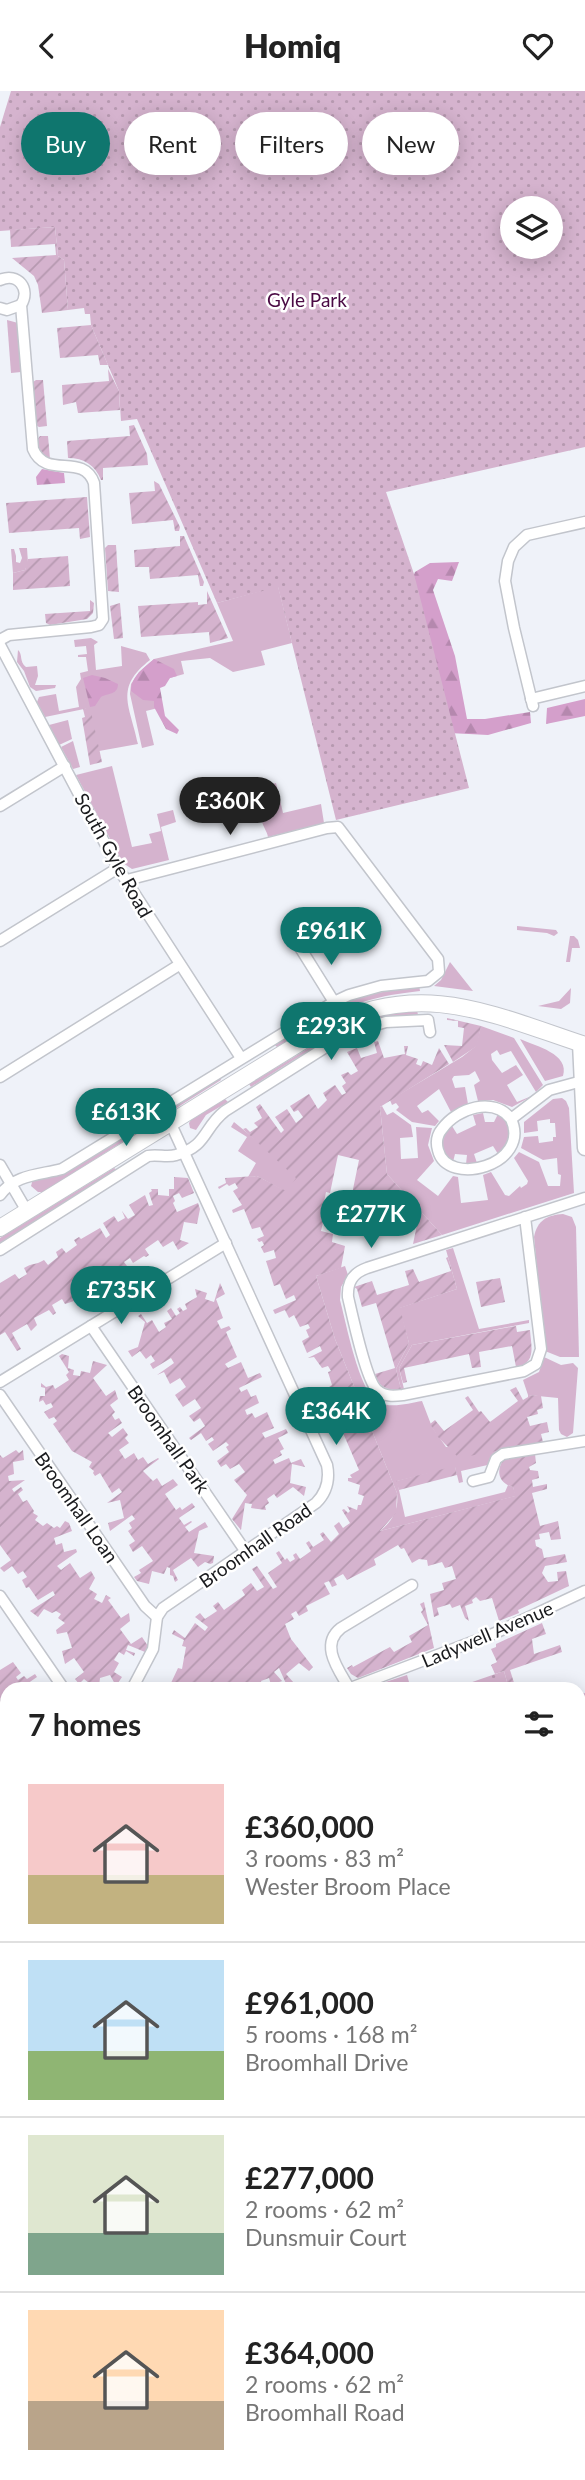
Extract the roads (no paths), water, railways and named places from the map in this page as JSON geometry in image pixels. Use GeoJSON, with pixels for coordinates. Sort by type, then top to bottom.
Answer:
{"type":"FeatureCollection","features":[{"type":"Feature","properties":{"kind":"main road"},"geometry":{"type":"LineString","coordinates":[[0,1228],[324,1028],[361,1011],[383,1005],[421,1002],[476,1009],[582,1044]]}},
{"type":"Feature","properties":{"kind":"street"},"geometry":{"type":"LineString","coordinates":[[0,280],[10,277],[21,283],[25,294],[21,305],[33,449],[37,458],[45,464],[86,470],[94,482],[103,619],[99,625],[91,627],[9,635],[0,642]]}},
{"type":"Feature","properties":{"kind":"street"},"geometry":{"type":"LineString","coordinates":[[0,308],[7,310],[21,305]]}},
{"type":"Feature","properties":{"kind":"street"},"geometry":{"type":"LineString","coordinates":[[585,522],[527,535],[514,547],[508,561],[505,582],[532,703],[585,686]]}},
{"type":"Feature","properties":{"kind":"street","name":"South Gyle Road"},"geometry":{"type":"LineString","coordinates":[[0,642],[118,869],[241,1058]]}},
{"type":"Feature","properties":{"kind":"street"},"geometry":{"type":"LineString","coordinates":[[0,806],[65,766]]}},
{"type":"Feature","properties":{"kind":"street"},"geometry":{"type":"LineString","coordinates":[[0,1195],[11,1184],[32,1175],[62,1169],[334,1002],[381,986],[428,981],[439,972],[438,959],[338,827],[127,880]]}},
{"type":"Feature","properties":{"kind":"street"},"geometry":{"type":"LineString","coordinates":[[0,941],[118,869]]}},
{"type":"Feature","properties":{"kind":"street"},"geometry":{"type":"LineString","coordinates":[[301,949],[334,1002]]}},
{"type":"Feature","properties":{"kind":"street"},"geometry":{"type":"LineString","coordinates":[[0,1077],[179,965]]}},
{"type":"Feature","properties":{"kind":"street"},"geometry":{"type":"LineString","coordinates":[[0,1250],[148,1156],[171,1156],[198,1146],[219,1115],[348,1033],[376,1024],[417,1020],[428,1020],[430,1032]]}},
{"type":"Feature","properties":{"kind":"street"},"geometry":{"type":"LineString","coordinates":[[582,1044],[585,1148]]}},
{"type":"Feature","properties":{"kind":"street"},"geometry":{"type":"LineString","coordinates":[[512,1119],[549,1090],[582,1081]]}},
{"type":"Feature","properties":{"kind":"street"},"geometry":{"type":"LineString","coordinates":[[480,1106],[493,1106],[512,1119],[515,1131],[513,1145],[506,1155],[495,1161],[479,1167],[459,1169],[446,1163],[439,1155],[437,1144],[440,1133],[446,1125],[464,1113],[480,1106]]}},
{"type":"Feature","properties":{"kind":"street","name":"Broomhall Road"},"geometry":{"type":"LineString","coordinates":[[157,1617],[163,1608],[319,1500],[326,1488],[329,1474],[170,1122]]}},
{"type":"Feature","properties":{"kind":"street"},"geometry":{"type":"LineString","coordinates":[[0,1165],[28,1213]]}},
{"type":"Feature","properties":{"kind":"street"},"geometry":{"type":"LineString","coordinates":[[526,1217],[541,1349],[536,1364],[524,1371],[403,1395],[391,1396],[378,1391],[370,1378],[349,1303],[348,1291],[352,1277],[367,1268],[585,1198]]}},
{"type":"Feature","properties":{"kind":"street"},"geometry":{"type":"LineString","coordinates":[[0,1382],[226,1243]]}},
{"type":"Feature","properties":{"kind":"street","name":"Broomhall Park"},"geometry":{"type":"LineString","coordinates":[[91,1326],[247,1552]]}},
{"type":"Feature","properties":{"kind":"street","name":"Broomhall Loan"},"geometry":{"type":"LineString","coordinates":[[0,1395],[145,1605],[157,1617]]}},
{"type":"Feature","properties":{"kind":"street"},"geometry":{"type":"LineString","coordinates":[[473,1481],[489,1477],[494,1462],[503,1454],[585,1441]]}},
{"type":"Feature","properties":{"kind":"street"},"geometry":{"type":"LineString","coordinates":[[346,1682],[332,1656],[333,1636],[341,1628],[412,1584]]}},
{"type":"Feature","properties":{"kind":"street","name":"Ladywell Avenue"},"geometry":{"type":"LineString","coordinates":[[365,1682],[493,1634],[585,1591]]}},
{"type":"Feature","properties":{"kind":"street"},"geometry":{"type":"LineString","coordinates":[[0,1597],[59,1682]]}},
{"type":"Feature","properties":{"kind":"street"},"geometry":{"type":"LineString","coordinates":[[136,1682],[153,1649],[157,1617]]}},
{"type":"Feature","properties":{"kind":"park label","name":"Gyle Park"},"geometry":{"type":"Point","coordinates":[307,299]}}]}
